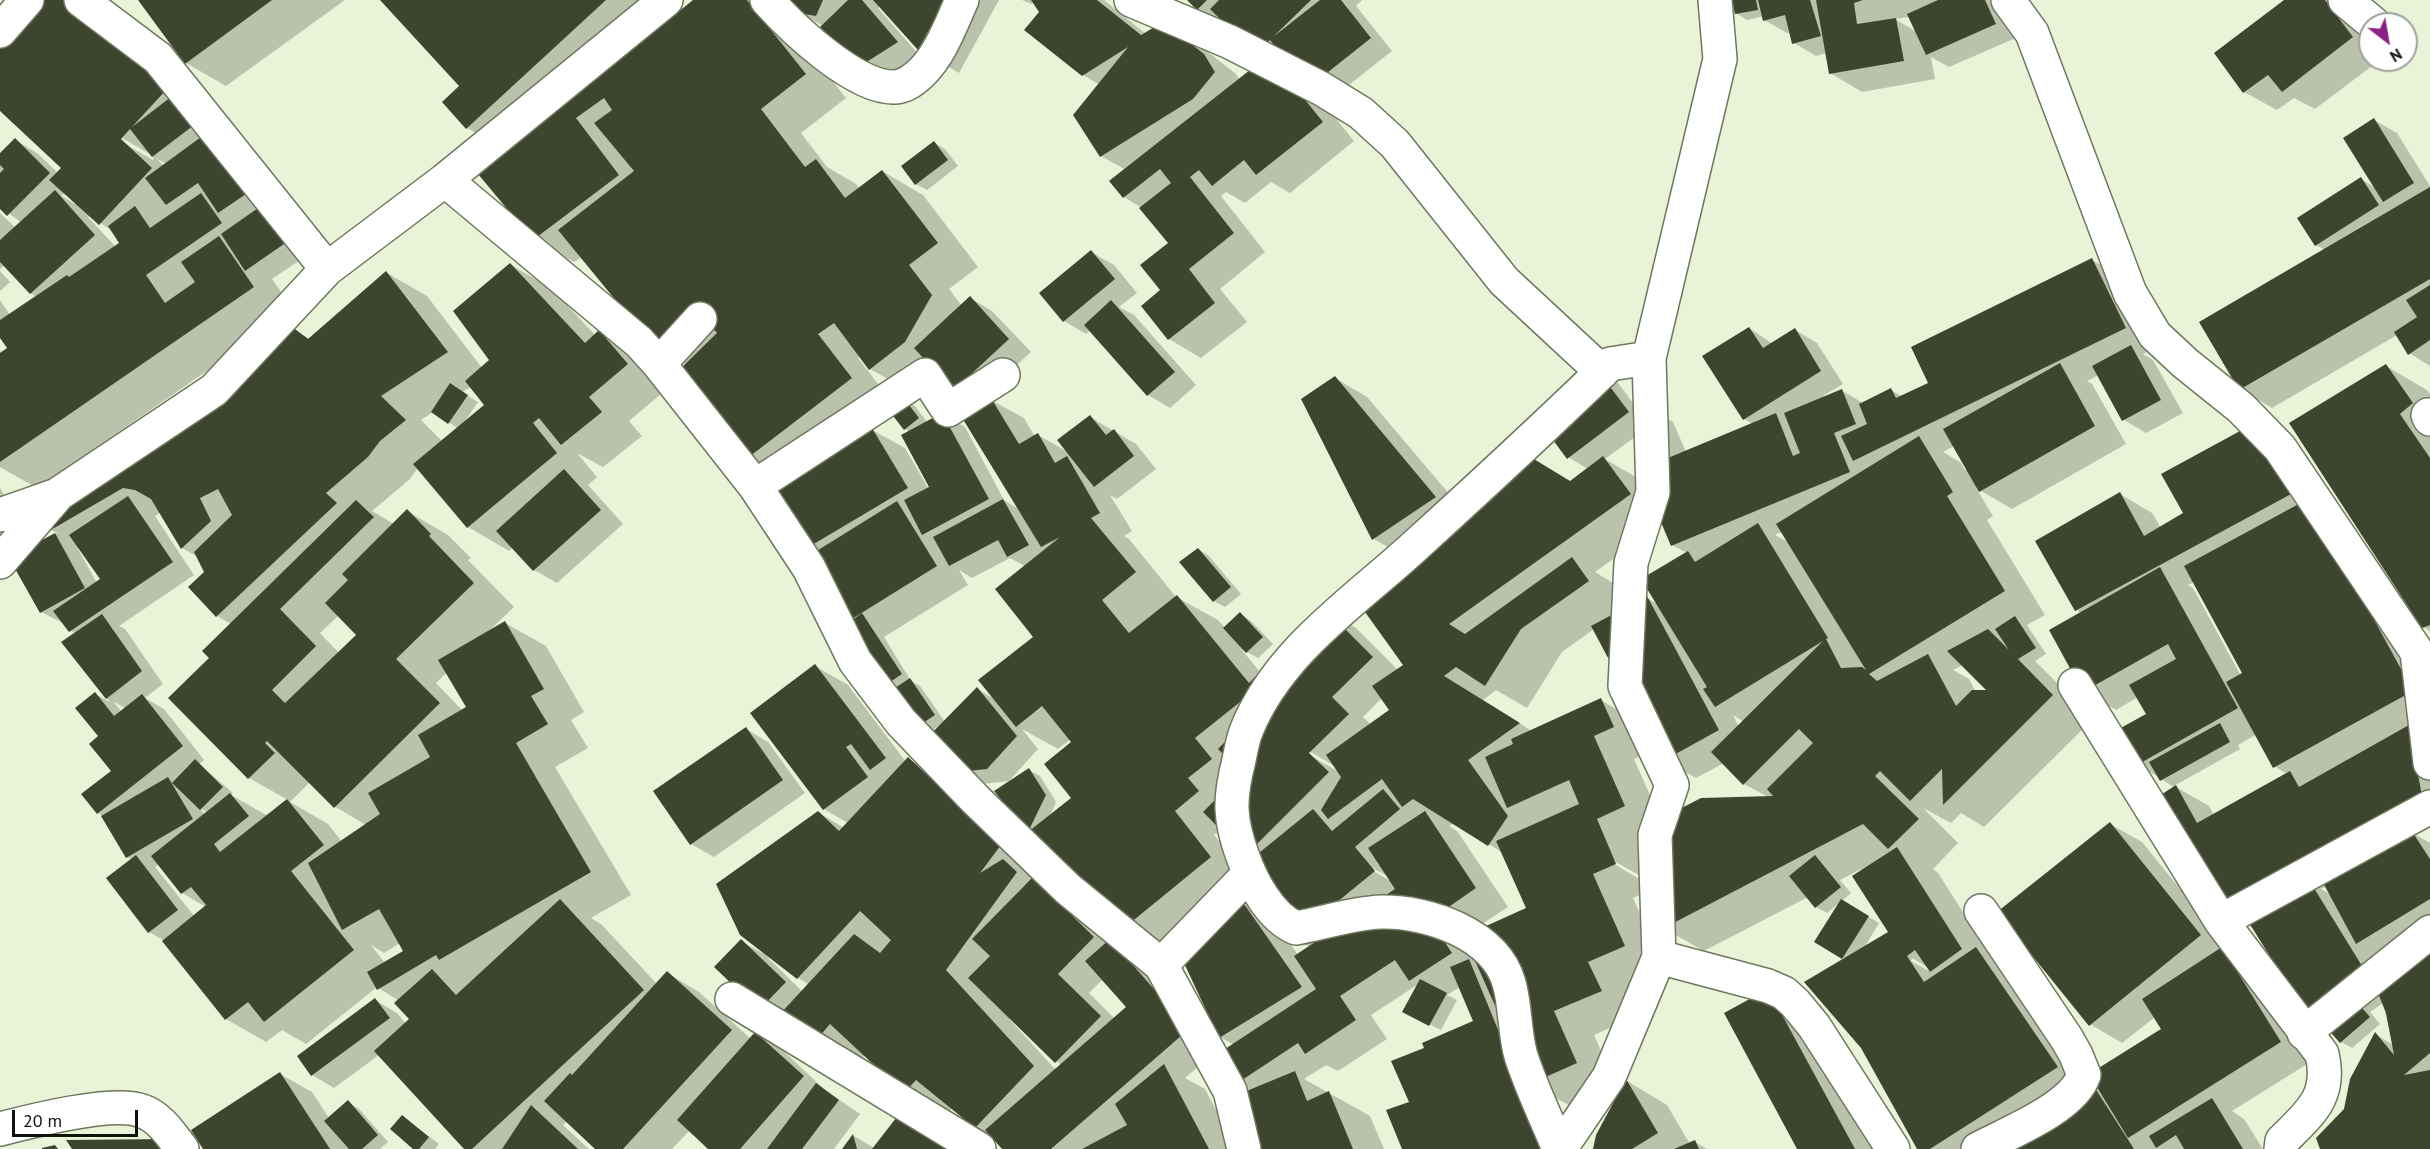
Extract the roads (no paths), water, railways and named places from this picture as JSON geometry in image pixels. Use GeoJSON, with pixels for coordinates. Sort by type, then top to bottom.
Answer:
{"type":"FeatureCollection","features":[{"type":"Feature","properties":{"kind":"street"},"geometry":{"type":"LineString","coordinates":[[0,31],[27,0]]}},
{"type":"Feature","properties":{"kind":"street"},"geometry":{"type":"LineString","coordinates":[[81,0],[158,58],[327,269]]}},
{"type":"Feature","properties":{"kind":"street"},"geometry":{"type":"LineString","coordinates":[[0,562],[57,495],[214,390],[327,269],[445,180],[666,0]]}},
{"type":"Feature","properties":{"kind":"street"},"geometry":{"type":"LineString","coordinates":[[767,0],[825,54],[868,81],[896,87],[909,82],[922,72],[934,57],[962,0]]}},
{"type":"Feature","properties":{"kind":"street"},"geometry":{"type":"LineString","coordinates":[[1131,0],[1172,10],[1322,88],[1361,113],[1395,144],[1504,281],[1533,311],[1602,372]]}},
{"type":"Feature","properties":{"kind":"street"},"geometry":{"type":"LineString","coordinates":[[1560,1149],[1610,1077],[1659,957],[1655,835],[1672,785],[1625,686],[1631,563],[1653,492],[1649,358],[1720,59],[1715,0]]}},
{"type":"Feature","properties":{"kind":"street"},"geometry":{"type":"LineString","coordinates":[[2008,0],[2032,33],[2130,293],[2155,335],[2185,363],[2241,408],[2280,448],[2424,649],[2430,763]]}},
{"type":"Feature","properties":{"kind":"street"},"geometry":{"type":"LineString","coordinates":[[2345,0],[2360,12]]}},
{"type":"Feature","properties":{"kind":"street"},"geometry":{"type":"LineString","coordinates":[[445,180],[639,342],[755,486],[810,568],[855,661],[901,722],[976,800],[1068,889],[1161,965],[1230,1092],[1245,1149]]}},
{"type":"Feature","properties":{"kind":"street"},"geometry":{"type":"LineString","coordinates":[[659,364],[700,319]]}},
{"type":"Feature","properties":{"kind":"street"},"geometry":{"type":"LineString","coordinates":[[1560,1149],[1521,1056],[1510,985],[1504,970],[1484,944],[1460,931],[1406,913],[1380,912],[1296,928],[1280,918],[1249,874],[1234,832],[1230,802],[1246,729],[1269,688],[1296,653],[1338,612],[1413,548],[1610,364],[1649,358]]}},
{"type":"Feature","properties":{"kind":"street"},"geometry":{"type":"LineString","coordinates":[[755,486],[925,375],[948,410],[1003,375]]}},
{"type":"Feature","properties":{"kind":"street"},"geometry":{"type":"LineString","coordinates":[[3,506],[57,495]]}},
{"type":"Feature","properties":{"kind":"street"},"geometry":{"type":"LineString","coordinates":[[2075,685],[2221,921],[2322,1054],[2325,1068],[2324,1087],[2318,1104],[2282,1141],[2281,1149]]}},
{"type":"Feature","properties":{"kind":"street"},"geometry":{"type":"LineString","coordinates":[[2221,921],[2430,807]]}},
{"type":"Feature","properties":{"kind":"street"},"geometry":{"type":"LineString","coordinates":[[1161,965],[1249,874]]}},
{"type":"Feature","properties":{"kind":"street"},"geometry":{"type":"LineString","coordinates":[[1978,1149],[2055,1107],[2077,1090],[2084,1075],[2067,1039],[1981,911]]}},
{"type":"Feature","properties":{"kind":"street"},"geometry":{"type":"LineString","coordinates":[[2304,1033],[2430,932]]}},
{"type":"Feature","properties":{"kind":"street"},"geometry":{"type":"LineString","coordinates":[[1659,957],[1768,986],[1784,993],[1814,1026],[1893,1149]]}},
{"type":"Feature","properties":{"kind":"street"},"geometry":{"type":"LineString","coordinates":[[732,999],[980,1149]]}},
{"type":"Feature","properties":{"kind":"street"},"geometry":{"type":"LineString","coordinates":[[0,1129],[105,1109],[128,1108],[141,1110],[155,1117],[182,1149]]}}]}
